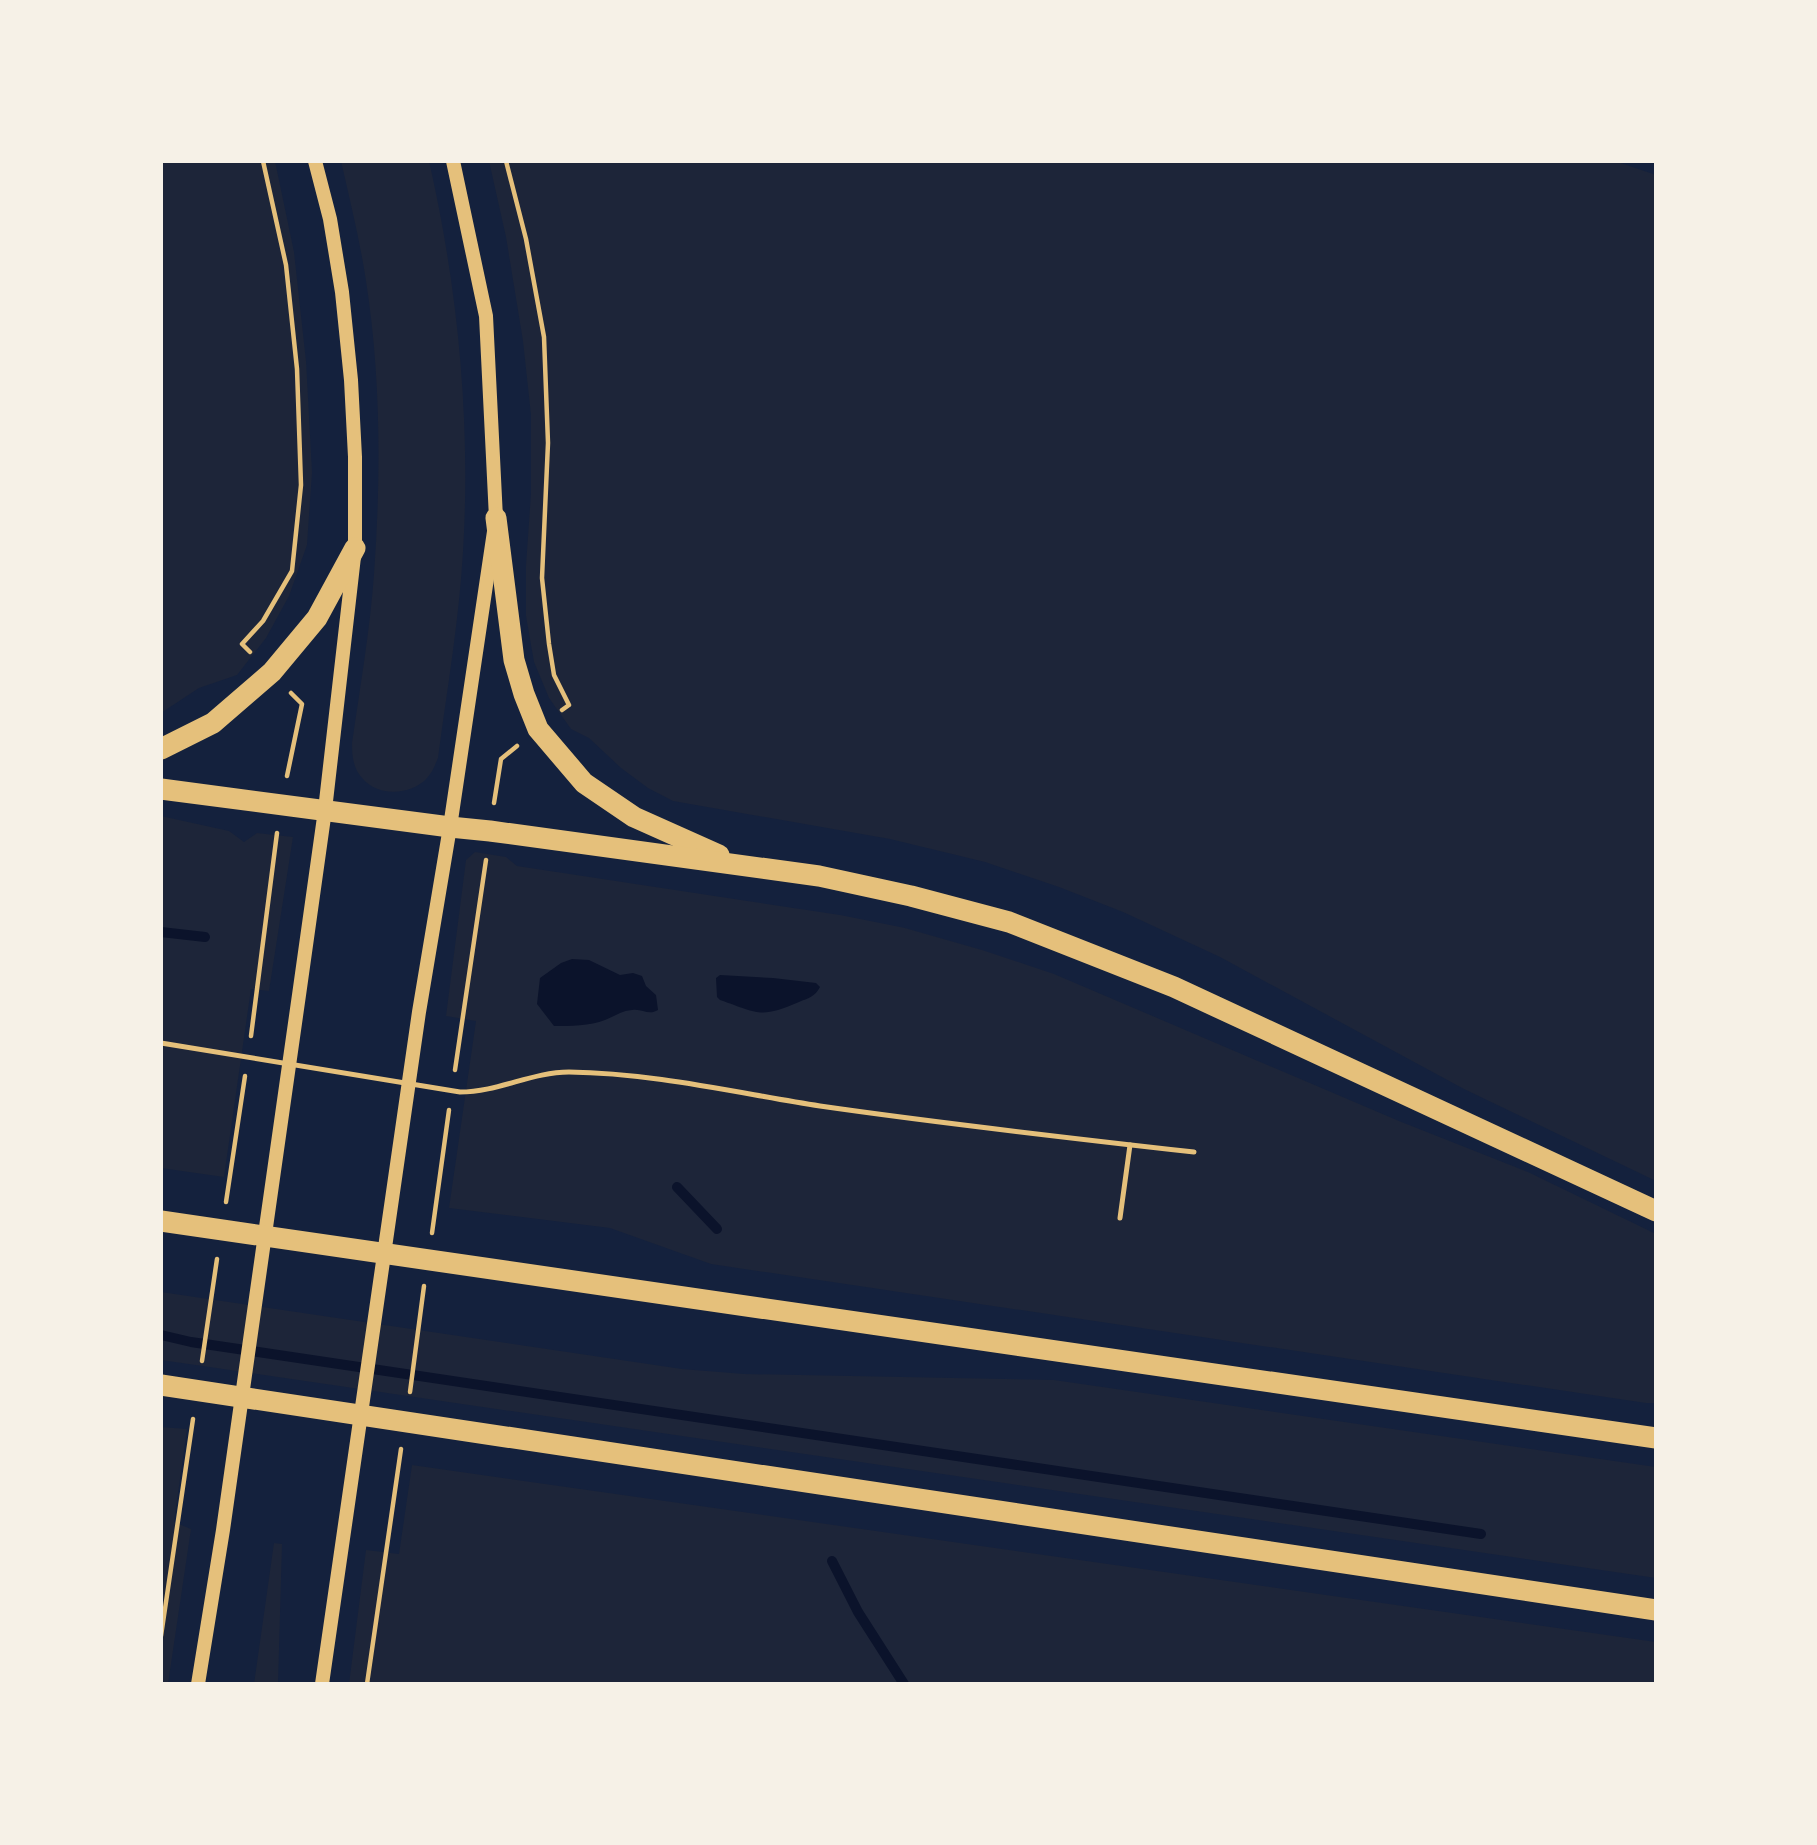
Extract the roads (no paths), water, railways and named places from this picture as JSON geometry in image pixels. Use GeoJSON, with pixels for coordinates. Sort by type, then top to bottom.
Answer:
{"type":"FeatureCollection","features":[{"type":"Feature","properties":{"kind":"highway"},"geometry":{"type":"LineString","coordinates":[[496,518],[514,660],[538,730],[584,783],[634,817],[740,865]]}},
{"type":"Feature","properties":{"kind":"highway"},"geometry":{"type":"LineString","coordinates":[[161,749],[213,723],[272,672],[317,618],[355,548]]}},
{"type":"Feature","properties":{"kind":"highway"},"geometry":{"type":"LineString","coordinates":[[161,789],[819,876],[911,896],[1009,922],[1174,987],[1656,1211]]}},
{"type":"Feature","properties":{"kind":"highway"},"geometry":{"type":"LineString","coordinates":[[161,1221],[1656,1438]]}},
{"type":"Feature","properties":{"kind":"highway"},"geometry":{"type":"LineString","coordinates":[[161,1385],[1656,1610]]}},
{"type":"Feature","properties":{"kind":"main road"},"geometry":{"type":"LineString","coordinates":[[198,1684],[223,1530],[325,810],[355,548],[355,457],[351,380],[330,219],[314,161]]}},
{"type":"Feature","properties":{"kind":"main road"},"geometry":{"type":"LineString","coordinates":[[322,1684],[419,1012],[450,827],[496,518],[486,316],[453,161]]}},
{"type":"Feature","properties":{"kind":"lane"},"geometry":{"type":"LineString","coordinates":[[161,1043],[460,1092],[484,1091],[553,1073],[642,1077],[942,1124],[1194,1152]]}},
{"type":"Feature","properties":{"kind":"lane"},"geometry":{"type":"LineString","coordinates":[[1120,1218],[1130,1145]]}},
{"type":"Feature","properties":{"kind":"waterway"},"geometry":{"type":"LineString","coordinates":[[161,932],[205,937]]}},
{"type":"Feature","properties":{"kind":"waterway"},"geometry":{"type":"LineString","coordinates":[[677,1187],[717,1229]]}},
{"type":"Feature","properties":{"kind":"waterway"},"geometry":{"type":"LineString","coordinates":[[161,1335],[191,1342],[1481,1534]]}},
{"type":"Feature","properties":{"kind":"waterway"},"geometry":{"type":"LineString","coordinates":[[832,1561],[858,1612],[904,1684]]}}]}
